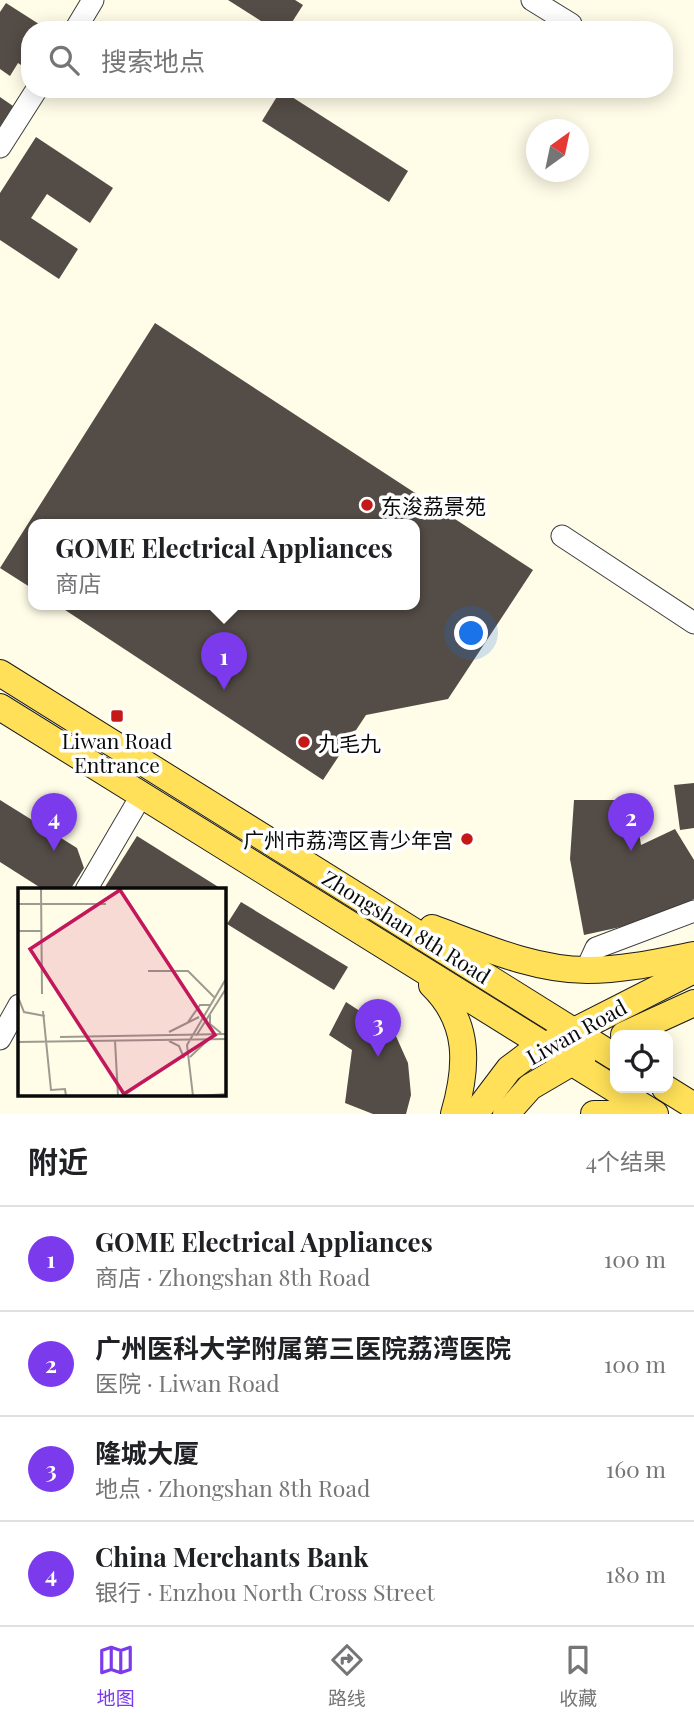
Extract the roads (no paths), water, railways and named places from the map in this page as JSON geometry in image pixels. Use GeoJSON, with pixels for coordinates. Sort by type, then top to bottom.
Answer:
{"type":"FeatureCollection","features":[{"type":"Feature","properties":{"kind":"main road","name":"Zhongshan 8th Road"},"geometry":{"type":"LineString","coordinates":[[0,673],[573,1030],[610,1047]]}},
{"type":"Feature","properties":{"kind":"main road","name":"Zhongshan 8th Road"},"geometry":{"type":"LineString","coordinates":[[0,707],[655,1114]]}},
{"type":"Feature","properties":{"kind":"main road"},"geometry":{"type":"LineString","coordinates":[[384,911],[516,957],[586,970],[628,967],[694,956]]}},
{"type":"Feature","properties":{"kind":"main road"},"geometry":{"type":"LineString","coordinates":[[387,949],[434,986],[448,1002],[458,1023],[466,1061],[454,1114]]}},
{"type":"Feature","properties":{"kind":"main road","name":"Liwan Road"},"geometry":{"type":"LineString","coordinates":[[475,1114],[509,1069],[543,1045],[694,970]]}},
{"type":"Feature","properties":{"kind":"main road","name":"Liwan Road"},"geometry":{"type":"LineString","coordinates":[[635,1030],[694,1003]]}},
{"type":"Feature","properties":{"kind":"main road","name":"Liwan Road"},"geometry":{"type":"LineString","coordinates":[[506,1114],[530,1087],[572,1063],[610,1047]]}},
{"type":"Feature","properties":{"kind":"main road"},"geometry":{"type":"LineString","coordinates":[[673,1093],[694,1106]]}},
{"type":"Feature","properties":{"kind":"main road"},"geometry":{"type":"LineString","coordinates":[[594,1114],[640,1114]]}},
{"type":"Feature","properties":{"kind":"street"},"geometry":{"type":"LineString","coordinates":[[80,21],[93,0]]}},
{"type":"Feature","properties":{"kind":"street"},"geometry":{"type":"LineString","coordinates":[[532,0],[566,21]]}},
{"type":"Feature","properties":{"kind":"street"},"geometry":{"type":"LineString","coordinates":[[0,147],[31,98]]}},
{"type":"Feature","properties":{"kind":"street"},"geometry":{"type":"LineString","coordinates":[[562,536],[694,622]]}},
{"type":"Feature","properties":{"kind":"street"},"geometry":{"type":"LineString","coordinates":[[87,888],[141,796]]}},
{"type":"Feature","properties":{"kind":"street"},"geometry":{"type":"LineString","coordinates":[[586,970],[596,948],[694,911]]}},
{"type":"Feature","properties":{"kind":"street"},"geometry":{"type":"LineString","coordinates":[[0,1039],[18,1007]]}},
{"type":"Feature","properties":{"kind":"place","name":"东浚荔景苑"},"geometry":{"type":"Point","coordinates":[367,505]}},
{"type":"Feature","properties":{"kind":"place","name":"GOME Electrical Appliances"},"geometry":{"type":"Point","coordinates":[224,690]}},
{"type":"Feature","properties":{"kind":"place","name":"Liwan Road Entrance"},"geometry":{"type":"Point","coordinates":[117,716]}},
{"type":"Feature","properties":{"kind":"place","name":"九毛九"},"geometry":{"type":"Point","coordinates":[304,742]}},
{"type":"Feature","properties":{"kind":"place","name":"广州市荔湾区青少年宫"},"geometry":{"type":"Point","coordinates":[467,839]}},
{"type":"Feature","properties":{"kind":"place","name":"China Merchants Bank"},"geometry":{"type":"Point","coordinates":[54,851]}},
{"type":"Feature","properties":{"kind":"place","name":"广州医科大学附属第三医院荔湾医院"},"geometry":{"type":"Point","coordinates":[631,851]}},
{"type":"Feature","properties":{"kind":"place","name":"隆城大厦"},"geometry":{"type":"Point","coordinates":[378,1057]}}]}
